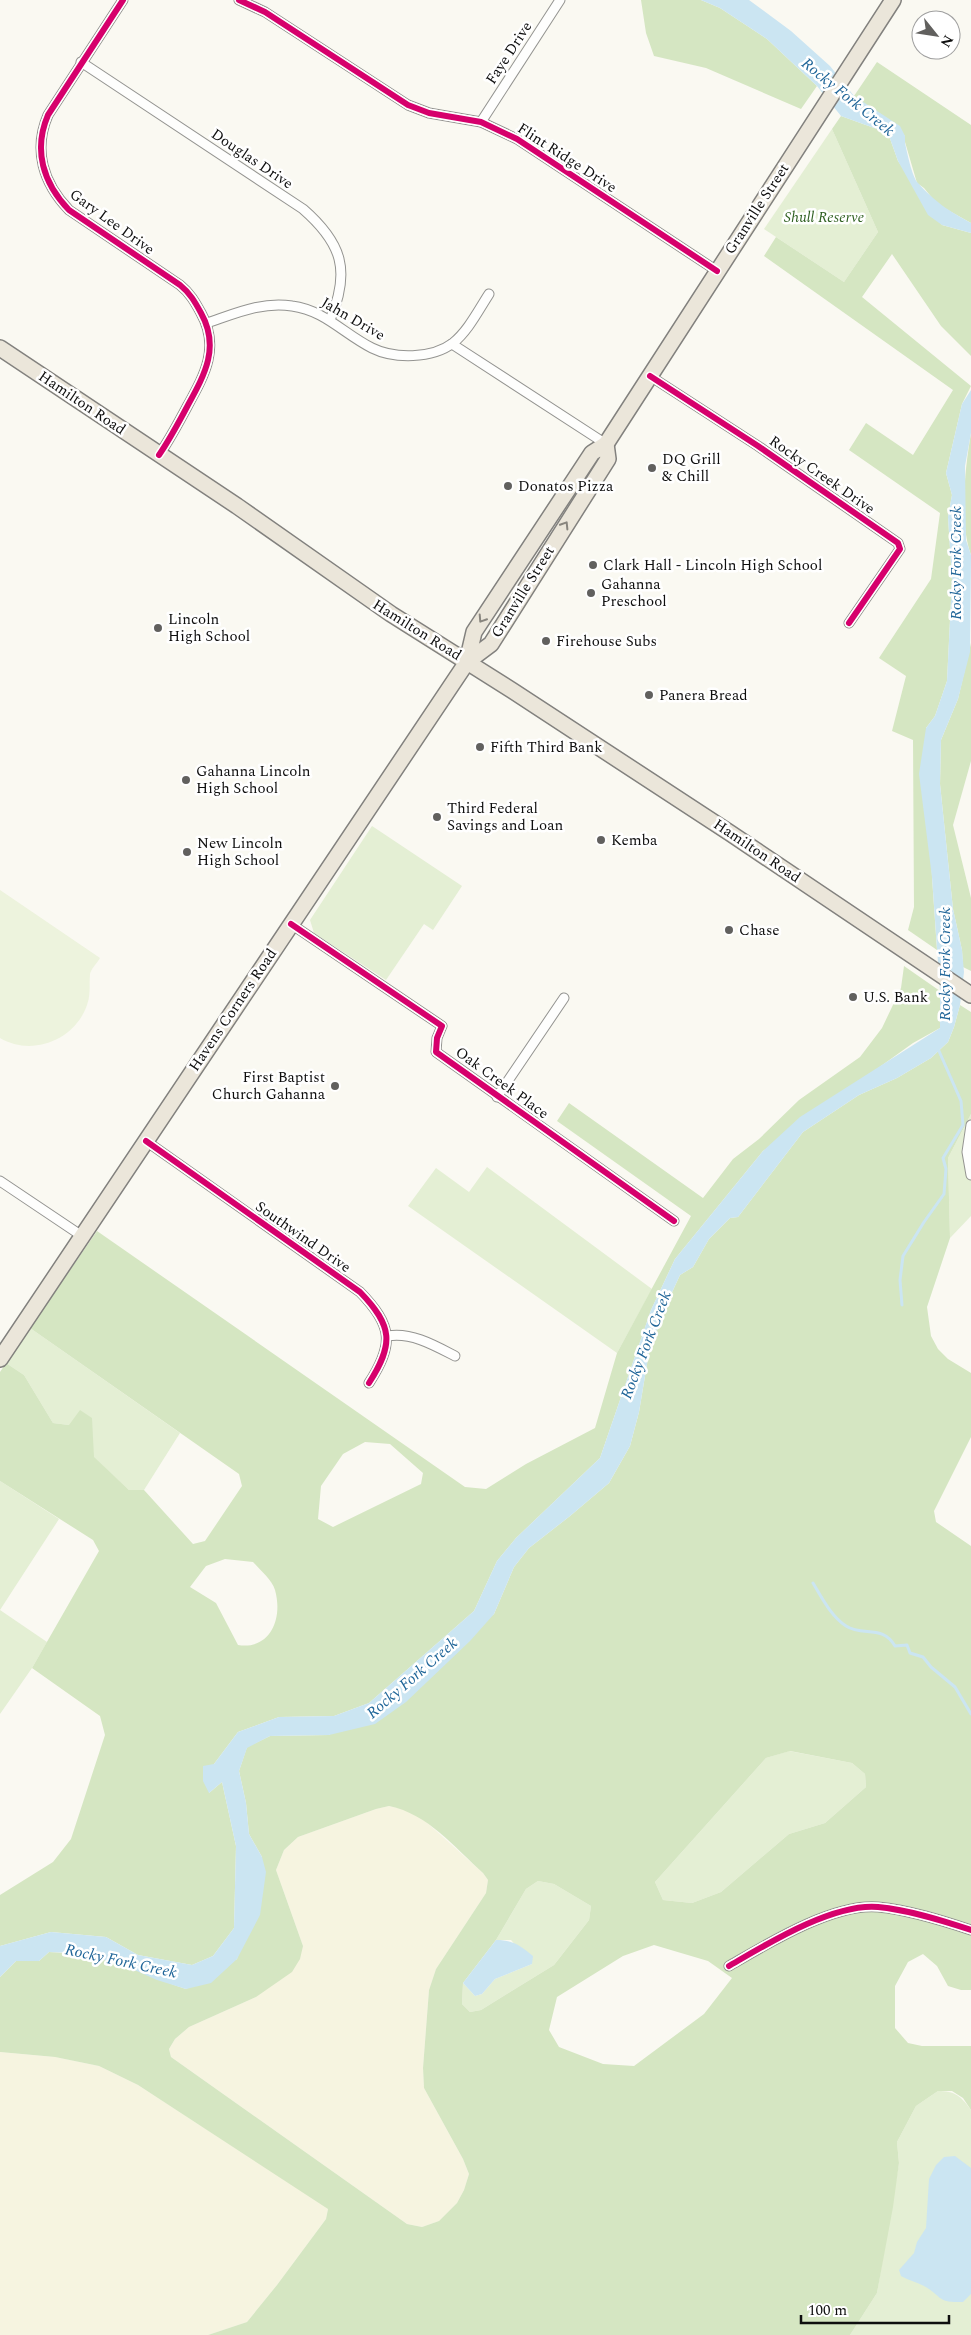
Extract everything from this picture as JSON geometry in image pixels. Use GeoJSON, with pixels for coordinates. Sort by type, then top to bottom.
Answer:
{"type":"FeatureCollection","features":[{"type":"Feature","properties":{"kind":"main road","name":"Granville Street"},"geometry":{"type":"LineString","coordinates":[[467,662],[474,632],[592,453],[606,444],[891,1]]}},
{"type":"Feature","properties":{"kind":"main road","name":"Hamilton Road"},"geometry":{"type":"LineString","coordinates":[[0,348],[253,516],[351,588],[839,906],[971,984]]}},
{"type":"Feature","properties":{"kind":"main road","name":"Granville Street"},"geometry":{"type":"LineString","coordinates":[[467,662],[491,644],[608,459],[606,444]]}},
{"type":"Feature","properties":{"kind":"main road","name":"Havens Corners Road"},"geometry":{"type":"LineString","coordinates":[[0,1359],[467,662]]}},
{"type":"Feature","properties":{"kind":"main road","name":"Hamilton Road"},"geometry":{"type":"LineString","coordinates":[[901,944],[971,994]]}},
{"type":"Feature","properties":{"kind":"street","name":"Gary Lee Drive"},"geometry":{"type":"LineString","coordinates":[[123,0],[55,102],[43,127],[40,154],[47,180],[60,201],[69,210],[188,292],[207,323],[211,341],[211,356],[207,368],[201,384],[160,455]]}},
{"type":"Feature","properties":{"kind":"street","name":"Flint Ridge Drive"},"geometry":{"type":"LineString","coordinates":[[239,0],[265,12],[408,105],[429,113],[481,122],[517,138],[717,271]]}},
{"type":"Feature","properties":{"kind":"street","name":"Faye Drive"},"geometry":{"type":"LineString","coordinates":[[481,122],[560,0]]}},
{"type":"Feature","properties":{"kind":"street","name":"Douglas Drive"},"geometry":{"type":"LineString","coordinates":[[82,62],[316,220],[333,240],[340,263],[341,286],[330,320]]}},
{"type":"Feature","properties":{"kind":"street"},"geometry":{"type":"LineString","coordinates":[[489,294],[466,330],[452,344],[606,444]]}},
{"type":"Feature","properties":{"kind":"street","name":"Jahn Drive"},"geometry":{"type":"LineString","coordinates":[[207,323],[246,310],[272,304],[310,310],[330,320],[372,348],[396,356],[420,355],[441,350],[452,344]]}},
{"type":"Feature","properties":{"kind":"street","name":"Rocky Creek Drive"},"geometry":{"type":"LineString","coordinates":[[650,376],[758,446],[898,543],[900,549],[849,624]]}},
{"type":"Feature","properties":{"kind":"street","name":"Oak Creek Place"},"geometry":{"type":"LineString","coordinates":[[291,924],[442,1026],[437,1038],[436,1052],[674,1221]]}},
{"type":"Feature","properties":{"kind":"street"},"geometry":{"type":"LineString","coordinates":[[497,1097],[564,998]]}},
{"type":"Feature","properties":{"kind":"street"},"geometry":{"type":"LineString","coordinates":[[971,1125],[967,1152],[971,1175]]}},
{"type":"Feature","properties":{"kind":"street","name":"Southwind Drive"},"geometry":{"type":"LineString","coordinates":[[146,1141],[360,1292],[379,1311],[388,1336]]}},
{"type":"Feature","properties":{"kind":"street"},"geometry":{"type":"LineString","coordinates":[[0,1181],[82,1236]]}},
{"type":"Feature","properties":{"kind":"street"},"geometry":{"type":"LineString","coordinates":[[369,1383],[383,1362],[388,1336],[400,1334],[432,1344],[455,1356]]}},
{"type":"Feature","properties":{"kind":"street"},"geometry":{"type":"LineString","coordinates":[[729,1966],[818,1918],[854,1909],[886,1908],[971,1930]]}},
{"type":"Feature","properties":{"kind":"shaded area"},"geometry":{"type":"Polygon","coordinates":[[[389,1806],[406,1810],[424,1820],[483,1873],[488,1880],[486,1893],[436,1969],[429,1990],[423,2068],[424,2088],[463,2159],[469,2174],[457,2203],[439,2221],[422,2227],[407,2224],[171,2057],[169,2049],[175,2039],[189,2027],[256,1997],[303,1946],[276,1870],[284,1850],[298,1837],[389,1806]]]}},
{"type":"Feature","properties":{"kind":"shaded area"},"geometry":{"type":"Polygon","coordinates":[[[0,2052],[55,2057],[99,2066],[138,2085],[323,2205],[328,2209],[326,2219],[247,2322],[208,2335],[0,2335],[0,2052]]]}},
{"type":"Feature","properties":{"kind":"green space"},"geometry":{"type":"Polygon","coordinates":[[[641,0],[701,0],[720,8],[767,39],[817,86],[801,109],[706,68],[654,56],[646,33],[641,0]]]}},
{"type":"Feature","properties":{"kind":"green space"},"geometry":{"type":"Polygon","coordinates":[[[877,62],[971,125],[971,223],[937,204],[924,188],[917,183],[905,136],[854,96],[877,62]]]}},
{"type":"Feature","properties":{"kind":"green space"},"geometry":{"type":"Polygon","coordinates":[[[841,116],[888,133],[898,161],[942,225],[971,233],[971,356],[941,326],[892,254],[862,297],[971,386],[962,404],[946,473],[952,495],[948,517],[952,580],[947,681],[935,716],[926,728],[937,950],[908,930],[914,907],[913,740],[892,731],[906,676],[879,658],[931,579],[940,513],[849,450],[866,423],[913,455],[953,390],[764,256],[776,237],[844,282],[878,232],[832,129],[841,116]]]}},
{"type":"Feature","properties":{"kind":"green space","name":"Shull Reserve"},"geometry":{"type":"Polygon","coordinates":[[[832,129],[878,232],[844,282],[764,229],[832,129]]]}},
{"type":"Feature","properties":{"kind":"green space"},"geometry":{"type":"Polygon","coordinates":[[[971,433],[971,555],[965,527],[964,495],[971,433]]]}},
{"type":"Feature","properties":{"kind":"green space"},"geometry":{"type":"Polygon","coordinates":[[[971,643],[971,761],[953,825],[971,898],[971,971],[963,967],[962,950],[953,909],[940,784],[941,740],[958,699],[971,643]]]}},
{"type":"Feature","properties":{"kind":"green space"},"geometry":{"type":"Polygon","coordinates":[[[372,826],[462,886],[433,930],[424,924],[386,980],[314,933],[310,920],[372,826]]]}},
{"type":"Feature","properties":{"kind":"green space"},"geometry":{"type":"Polygon","coordinates":[[[0,890],[100,958],[91,972],[88,1001],[81,1017],[73,1028],[51,1042],[25,1046],[0,1038],[0,890]]]}},
{"type":"Feature","properties":{"kind":"green space"},"geometry":{"type":"Polygon","coordinates":[[[904,966],[940,991],[940,1028],[913,1043],[763,1151],[675,1259],[651,1310],[600,1458],[516,1538],[497,1561],[474,1611],[369,1703],[334,1716],[279,1717],[238,1732],[214,1764],[209,1793],[222,1782],[236,1846],[234,1928],[213,1956],[192,1965],[138,1955],[106,1937],[51,1932],[0,1946],[0,1895],[53,1862],[71,1839],[105,1735],[100,1716],[32,1668],[99,1551],[93,1540],[0,1481],[0,1372],[6,1363],[24,1375],[53,1423],[69,1425],[80,1410],[92,1418],[94,1457],[129,1490],[144,1490],[193,1544],[205,1541],[242,1486],[239,1474],[30,1328],[97,1231],[465,1487],[486,1489],[526,1464],[595,1428],[617,1353],[691,1216],[557,1121],[569,1103],[703,1198],[733,1159],[759,1139],[799,1100],[860,1057],[882,1028],[901,988],[904,966]],[[365,1442],[343,1454],[321,1486],[318,1519],[333,1527],[421,1484],[423,1473],[390,1444],[365,1442]],[[225,1559],[206,1566],[190,1587],[216,1603],[238,1645],[249,1645],[259,1642],[272,1630],[276,1621],[277,1601],[275,1590],[269,1579],[253,1562],[225,1559]]]}},
{"type":"Feature","properties":{"kind":"green space"},"geometry":{"type":"Polygon","coordinates":[[[960,1005],[971,1012],[971,1114],[948,1158],[950,1238],[927,1307],[931,1336],[938,1349],[948,1359],[971,1373],[971,1437],[934,1511],[936,1522],[971,1546],[971,1990],[961,1990],[948,1986],[937,1966],[923,1954],[908,1962],[895,1986],[895,2028],[908,2043],[922,2046],[971,2046],[971,2110],[963,2098],[952,2091],[938,2091],[916,2106],[897,2142],[899,2163],[877,2293],[850,2335],[208,2335],[247,2322],[326,2219],[328,2209],[138,2085],[99,2066],[55,2057],[0,2052],[0,1977],[16,1961],[39,1961],[49,1952],[58,1952],[112,1961],[186,1989],[237,1959],[262,1857],[249,1834],[246,1803],[239,1771],[247,1747],[270,1736],[329,1735],[494,1614],[514,1567],[529,1548],[609,1483],[630,1446],[639,1412],[649,1352],[680,1275],[693,1267],[709,1239],[730,1218],[738,1217],[803,1132],[859,1095],[897,1078],[931,1058],[948,1042],[960,1005]],[[790,1751],[766,1758],[655,1882],[663,1900],[692,1903],[721,1892],[789,1834],[825,1823],[866,1787],[865,1774],[852,1763],[790,1751]],[[389,1806],[298,1837],[284,1850],[276,1870],[303,1946],[300,1959],[292,1972],[256,1997],[189,2027],[175,2039],[169,2049],[171,2057],[407,2224],[422,2227],[439,2221],[457,2203],[469,2174],[463,2159],[424,2088],[423,2068],[429,1990],[436,1969],[486,1893],[488,1880],[451,1842],[416,1816],[389,1806]],[[538,1881],[526,1889],[496,1940],[463,1983],[462,2004],[470,2012],[481,2010],[554,1965],[589,1920],[591,1906],[554,1884],[538,1881]],[[654,1945],[623,1956],[557,1997],[549,2030],[559,2047],[603,2064],[634,2066],[704,2014],[732,1978],[708,1961],[654,1945]]]}},
{"type":"Feature","properties":{"kind":"green space"},"geometry":{"type":"Polygon","coordinates":[[[971,1114],[971,1216],[950,1238],[948,1158],[971,1114]]]}},
{"type":"Feature","properties":{"kind":"green space"},"geometry":{"type":"Polygon","coordinates":[[[487,1167],[652,1289],[617,1353],[408,1206],[436,1168],[469,1192],[487,1167]]]}},
{"type":"Feature","properties":{"kind":"green space"},"geometry":{"type":"Polygon","coordinates":[[[30,1328],[180,1433],[144,1490],[129,1490],[93,1457],[69,1425],[53,1423],[24,1375],[6,1363],[30,1328]]]}},
{"type":"Feature","properties":{"kind":"green space"},"geometry":{"type":"Polygon","coordinates":[[[0,1481],[59,1519],[0,1610],[0,1481]]]}},
{"type":"Feature","properties":{"kind":"green space"},"geometry":{"type":"Polygon","coordinates":[[[0,1610],[47,1642],[32,1668],[0,1714],[0,1610]]]}},
{"type":"Feature","properties":{"kind":"green space"},"geometry":{"type":"Polygon","coordinates":[[[789,1751],[852,1763],[865,1774],[866,1787],[825,1823],[789,1834],[721,1892],[692,1903],[663,1900],[655,1882],[766,1758],[789,1751]]]}},
{"type":"Feature","properties":{"kind":"green space"},"geometry":{"type":"Polygon","coordinates":[[[538,1881],[554,1884],[591,1906],[589,1920],[554,1965],[481,2010],[470,2012],[462,2004],[463,1983],[475,1996],[482,1994],[495,1979],[532,1964],[511,1940],[496,1940],[526,1889],[538,1881]]]}},
{"type":"Feature","properties":{"kind":"green space"},"geometry":{"type":"Polygon","coordinates":[[[938,2091],[957,2095],[971,2110],[971,2335],[850,2335],[877,2293],[899,2163],[897,2142],[916,2106],[938,2091]]]}},
{"type":"Feature","properties":{"kind":"water","name":"Rocky Fork Creek"},"geometry":{"type":"Polygon","coordinates":[[[701,0],[749,0],[791,31],[830,66],[854,96],[900,126],[905,136],[908,158],[916,180],[936,201],[971,223],[971,233],[942,225],[928,215],[898,161],[888,133],[841,116],[817,86],[767,39],[720,8],[701,0]]]}},
{"type":"Feature","properties":{"kind":"water","name":"Rocky Fork Creek"},"geometry":{"type":"Polygon","coordinates":[[[971,390],[971,433],[965,466],[966,540],[971,555],[970,652],[958,699],[941,740],[940,784],[953,909],[962,950],[964,972],[960,1005],[948,1042],[931,1058],[897,1078],[859,1095],[803,1132],[738,1217],[730,1218],[709,1239],[693,1267],[680,1275],[649,1352],[639,1412],[630,1446],[609,1483],[529,1548],[514,1567],[494,1614],[470,1641],[406,1702],[375,1724],[329,1735],[270,1736],[247,1748],[239,1771],[246,1803],[249,1834],[262,1857],[266,1872],[260,1915],[237,1959],[211,1983],[186,1989],[157,1980],[121,1964],[74,1953],[49,1952],[39,1961],[16,1961],[0,1977],[0,1946],[51,1932],[106,1937],[138,1955],[192,1965],[213,1956],[234,1928],[236,1846],[222,1782],[209,1793],[203,1781],[203,1766],[214,1764],[238,1732],[279,1717],[334,1716],[369,1703],[474,1611],[497,1561],[516,1538],[600,1458],[651,1310],[675,1259],[763,1151],[800,1117],[940,1028],[940,991],[932,877],[919,774],[926,728],[935,716],[947,681],[952,580],[948,517],[952,495],[946,473],[962,404],[971,390]]]}},
{"type":"Feature","properties":{"kind":"water"},"geometry":{"type":"Polygon","coordinates":[[[496,1940],[512,1942],[520,1946],[533,1956],[532,1964],[495,1979],[482,1994],[475,1996],[463,1983],[496,1940]]]}},
{"type":"Feature","properties":{"kind":"water"},"geometry":{"type":"Polygon","coordinates":[[[955,2156],[971,2168],[971,2294],[963,2302],[944,2300],[924,2286],[901,2276],[899,2270],[914,2253],[917,2242],[926,2228],[929,2179],[936,2165],[944,2157],[955,2156]]]}},
{"type":"Feature","properties":{"kind":"waterway"},"geometry":{"type":"LineString","coordinates":[[902,1305],[900,1280],[903,1256],[944,1194],[946,1169],[943,1158],[963,1125],[961,1101],[939,1051]]}},
{"type":"Feature","properties":{"kind":"waterway"},"geometry":{"type":"LineString","coordinates":[[813,1583],[831,1612],[846,1626],[859,1631],[884,1635],[895,1646],[907,1645],[910,1653],[923,1657],[931,1667],[955,1687],[971,1714]]}},
{"type":"Feature","properties":{"kind":"cycle path"},"geometry":{"type":"LineString","coordinates":[[123,0],[48,115],[41,141],[41,153],[47,177],[60,200],[69,210],[180,285],[194,301],[207,325],[210,349],[205,371],[178,424],[159,455]]}},
{"type":"Feature","properties":{"kind":"cycle path"},"geometry":{"type":"LineString","coordinates":[[239,0],[265,12],[408,105],[429,113],[481,122],[517,139],[717,271]]}},
{"type":"Feature","properties":{"kind":"cycle path"},"geometry":{"type":"LineString","coordinates":[[650,376],[758,446],[898,543],[900,549],[849,623]]}},
{"type":"Feature","properties":{"kind":"cycle path"},"geometry":{"type":"LineString","coordinates":[[291,924],[442,1026],[437,1038],[436,1052],[674,1221]]}},
{"type":"Feature","properties":{"kind":"cycle path"},"geometry":{"type":"LineString","coordinates":[[146,1141],[360,1292],[379,1315],[384,1325],[386,1336],[383,1357],[369,1383]]}},
{"type":"Feature","properties":{"kind":"cycle path"},"geometry":{"type":"LineString","coordinates":[[729,1966],[801,1927],[841,1911],[860,1907],[901,1910],[971,1930]]}},
{"type":"Feature","properties":{"kind":"place","name":"DQ Grill & Chill"},"geometry":{"type":"Point","coordinates":[652,468]}},
{"type":"Feature","properties":{"kind":"place","name":"Donatos Pizza"},"geometry":{"type":"Point","coordinates":[508,486]}},
{"type":"Feature","properties":{"kind":"place","name":"Clark Hall - Lincoln High School"},"geometry":{"type":"Point","coordinates":[593,565]}},
{"type":"Feature","properties":{"kind":"place","name":"Gahanna Preschool"},"geometry":{"type":"Point","coordinates":[591,593]}},
{"type":"Feature","properties":{"kind":"place","name":"Lincoln High School"},"geometry":{"type":"Point","coordinates":[158,628]}},
{"type":"Feature","properties":{"kind":"place","name":"Firehouse Subs"},"geometry":{"type":"Point","coordinates":[546,641]}},
{"type":"Feature","properties":{"kind":"place","name":"Panera Bread"},"geometry":{"type":"Point","coordinates":[649,695]}},
{"type":"Feature","properties":{"kind":"place","name":"Fifth Third Bank"},"geometry":{"type":"Point","coordinates":[480,747]}},
{"type":"Feature","properties":{"kind":"place","name":"Gahanna Lincoln High School"},"geometry":{"type":"Point","coordinates":[186,780]}},
{"type":"Feature","properties":{"kind":"place","name":"Third Federal Savings and Loan"},"geometry":{"type":"Point","coordinates":[437,817]}},
{"type":"Feature","properties":{"kind":"place","name":"Kemba"},"geometry":{"type":"Point","coordinates":[601,840]}},
{"type":"Feature","properties":{"kind":"place","name":"New Lincoln High School"},"geometry":{"type":"Point","coordinates":[187,852]}},
{"type":"Feature","properties":{"kind":"place","name":"Chase"},"geometry":{"type":"Point","coordinates":[729,930]}},
{"type":"Feature","properties":{"kind":"place","name":"U.S. Bank"},"geometry":{"type":"Point","coordinates":[853,997]}},
{"type":"Feature","properties":{"kind":"place","name":"First Baptist Church Gahanna"},"geometry":{"type":"Point","coordinates":[335,1086]}}]}
